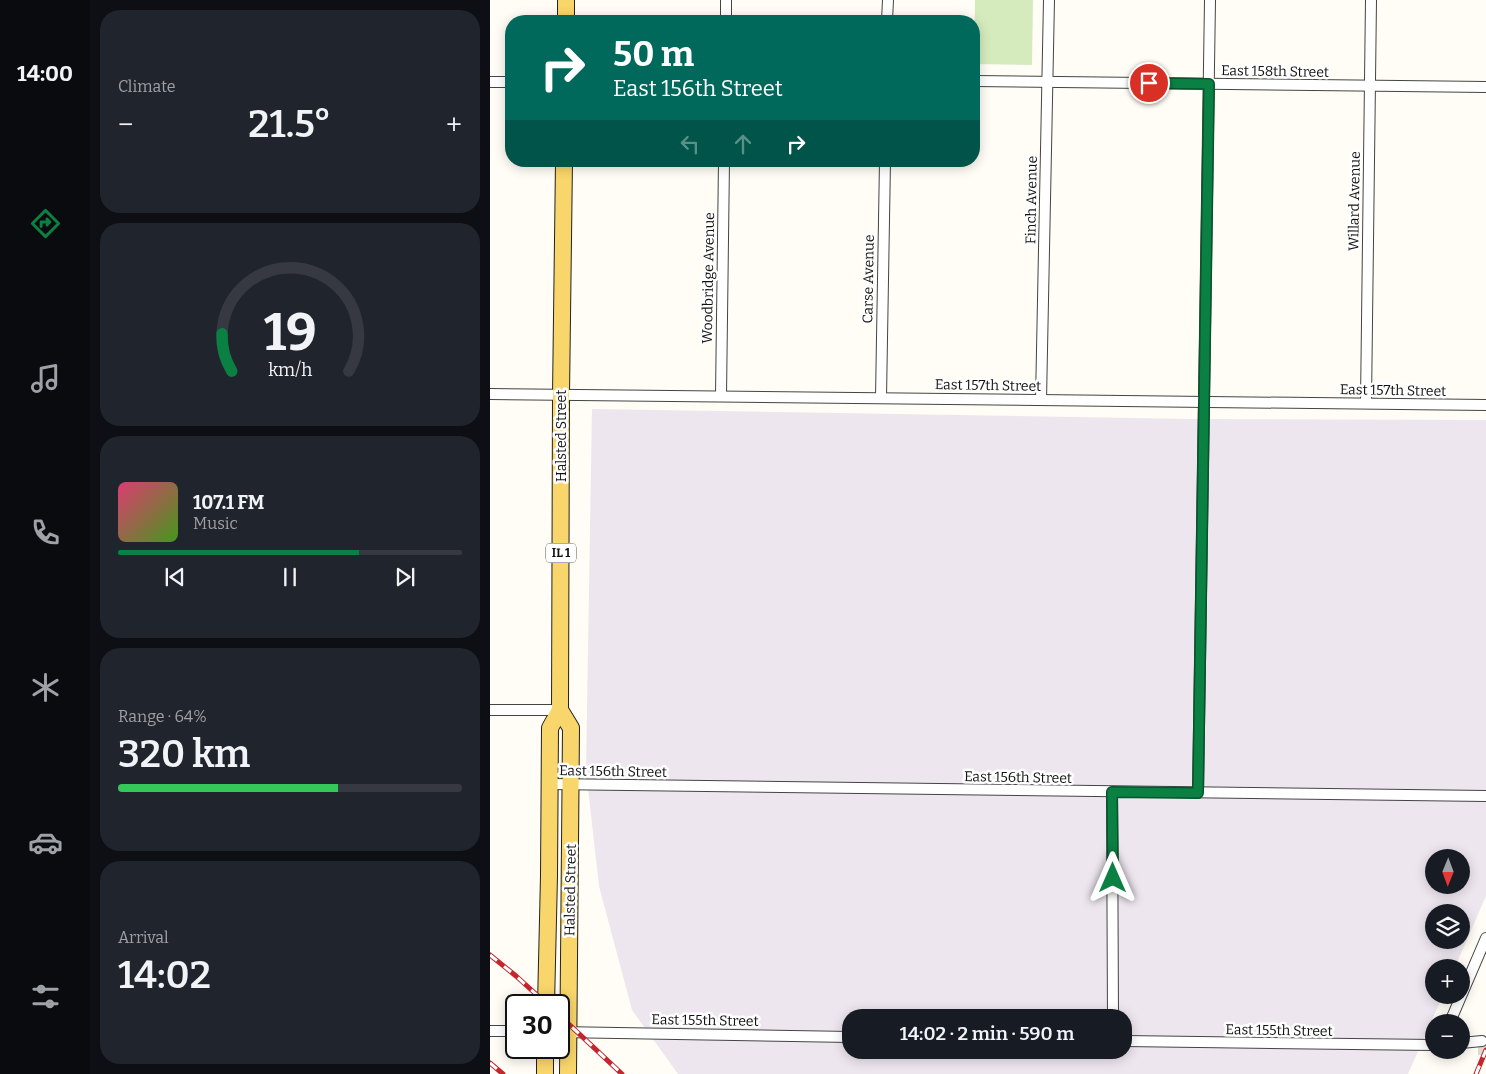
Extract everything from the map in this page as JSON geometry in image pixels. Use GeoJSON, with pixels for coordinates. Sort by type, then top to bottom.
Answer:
{"type":"FeatureCollection","features":[{"type":"Feature","properties":{"kind":"main road"},"geometry":{"type":"LineString","coordinates":[[566,0],[566,15]]}},
{"type":"Feature","properties":{"kind":"main road","name":"Halsted Street"},"geometry":{"type":"LineString","coordinates":[[546,994],[550,728],[560,710],[564,167]]}},
{"type":"Feature","properties":{"kind":"main road","name":"Halsted Street"},"geometry":{"type":"LineString","coordinates":[[560,710],[571,728],[564,994]]}},
{"type":"Feature","properties":{"kind":"main road"},"geometry":{"type":"LineString","coordinates":[[545,1059],[545,1074]]}},
{"type":"Feature","properties":{"kind":"main road","name":"Halsted Street"},"geometry":{"type":"LineString","coordinates":[[566,1059],[568,1074]]}},
{"type":"Feature","properties":{"kind":"street"},"geometry":{"type":"LineString","coordinates":[[726,0],[726,15]]}},
{"type":"Feature","properties":{"kind":"street"},"geometry":{"type":"LineString","coordinates":[[887,15],[888,0]]}},
{"type":"Feature","properties":{"kind":"street","name":"Finch Avenue"},"geometry":{"type":"LineString","coordinates":[[1041,400],[1049,0]]}},
{"type":"Feature","properties":{"kind":"street"},"geometry":{"type":"LineString","coordinates":[[1198,793],[1210,0]]}},
{"type":"Feature","properties":{"kind":"street","name":"Willard Avenue"},"geometry":{"type":"LineString","coordinates":[[1366,402],[1371,0]]}},
{"type":"Feature","properties":{"kind":"street","name":"East 158th Street"},"geometry":{"type":"LineString","coordinates":[[980,81],[1486,87]]}},
{"type":"Feature","properties":{"kind":"street"},"geometry":{"type":"LineString","coordinates":[[490,82],[505,82]]}},
{"type":"Feature","properties":{"kind":"street","name":"Woodbridge Avenue"},"geometry":{"type":"LineString","coordinates":[[721,396],[724,167]]}},
{"type":"Feature","properties":{"kind":"street","name":"Carse Avenue"},"geometry":{"type":"LineString","coordinates":[[881,398],[884,167]]}},
{"type":"Feature","properties":{"kind":"street","name":"East 157th Street"},"geometry":{"type":"LineString","coordinates":[[490,394],[1366,402],[1486,405]]}},
{"type":"Feature","properties":{"kind":"street"},"geometry":{"type":"LineString","coordinates":[[490,710],[560,710]]}},
{"type":"Feature","properties":{"kind":"street","name":"East 156th Street"},"geometry":{"type":"LineString","coordinates":[[550,784],[1486,796]]}},
{"type":"Feature","properties":{"kind":"street"},"geometry":{"type":"LineString","coordinates":[[1112,792],[1113,1009]]}},
{"type":"Feature","properties":{"kind":"street"},"geometry":{"type":"LineString","coordinates":[[1453,1014],[1486,938]]}},
{"type":"Feature","properties":{"kind":"street"},"geometry":{"type":"LineString","coordinates":[[490,1031],[505,1032]]}},
{"type":"Feature","properties":{"kind":"street","name":"East 155th Street"},"geometry":{"type":"LineString","coordinates":[[570,1032],[842,1037]]}},
{"type":"Feature","properties":{"kind":"street","name":"East 155th Street"},"geometry":{"type":"LineString","coordinates":[[1132,1041],[1425,1045]]}},
{"type":"Feature","properties":{"kind":"street"},"geometry":{"type":"LineString","coordinates":[[1470,1044],[1480,1046],[1470,1047]]}},
{"type":"Feature","properties":{"kind":"shaded area"},"geometry":{"type":"Polygon","coordinates":[[[592,409],[1192,419],[1486,420],[1486,896],[1470,933],[1470,904],[1425,904],[1425,949],[1463,949],[1458,959],[1425,959],[1425,1004],[1439,1004],[1435,1014],[1425,1014],[1425,1036],[1408,1074],[678,1074],[632,1010],[599,886],[586,771],[592,409]]]}},
{"type":"Feature","properties":{"kind":"green space"},"geometry":{"type":"Polygon","coordinates":[[[975,0],[1033,0],[1032,65],[980,64],[980,15],[975,15],[975,0]]]}},
{"type":"Feature","properties":{"kind":"tunnel"},"geometry":{"type":"LineString","coordinates":[[1478,1050],[1486,1050]]}},
{"type":"Feature","properties":{"kind":"railway"},"geometry":{"type":"LineString","coordinates":[[490,955],[536,994]]}},
{"type":"Feature","properties":{"kind":"railway"},"geometry":{"type":"LineString","coordinates":[[570,1025],[622,1074]]}},
{"type":"Feature","properties":{"kind":"railway"},"geometry":{"type":"LineString","coordinates":[[1476,1074],[1486,1050]]}},
{"type":"Feature","properties":{"kind":"railway"},"geometry":{"type":"LineString","coordinates":[[490,1063],[503,1074]]}},
{"type":"Feature","properties":{"kind":"route"},"geometry":{"type":"LineString","coordinates":[[1113,878],[1112,792],[1198,793],[1209,84],[1149,83]]}}]}
